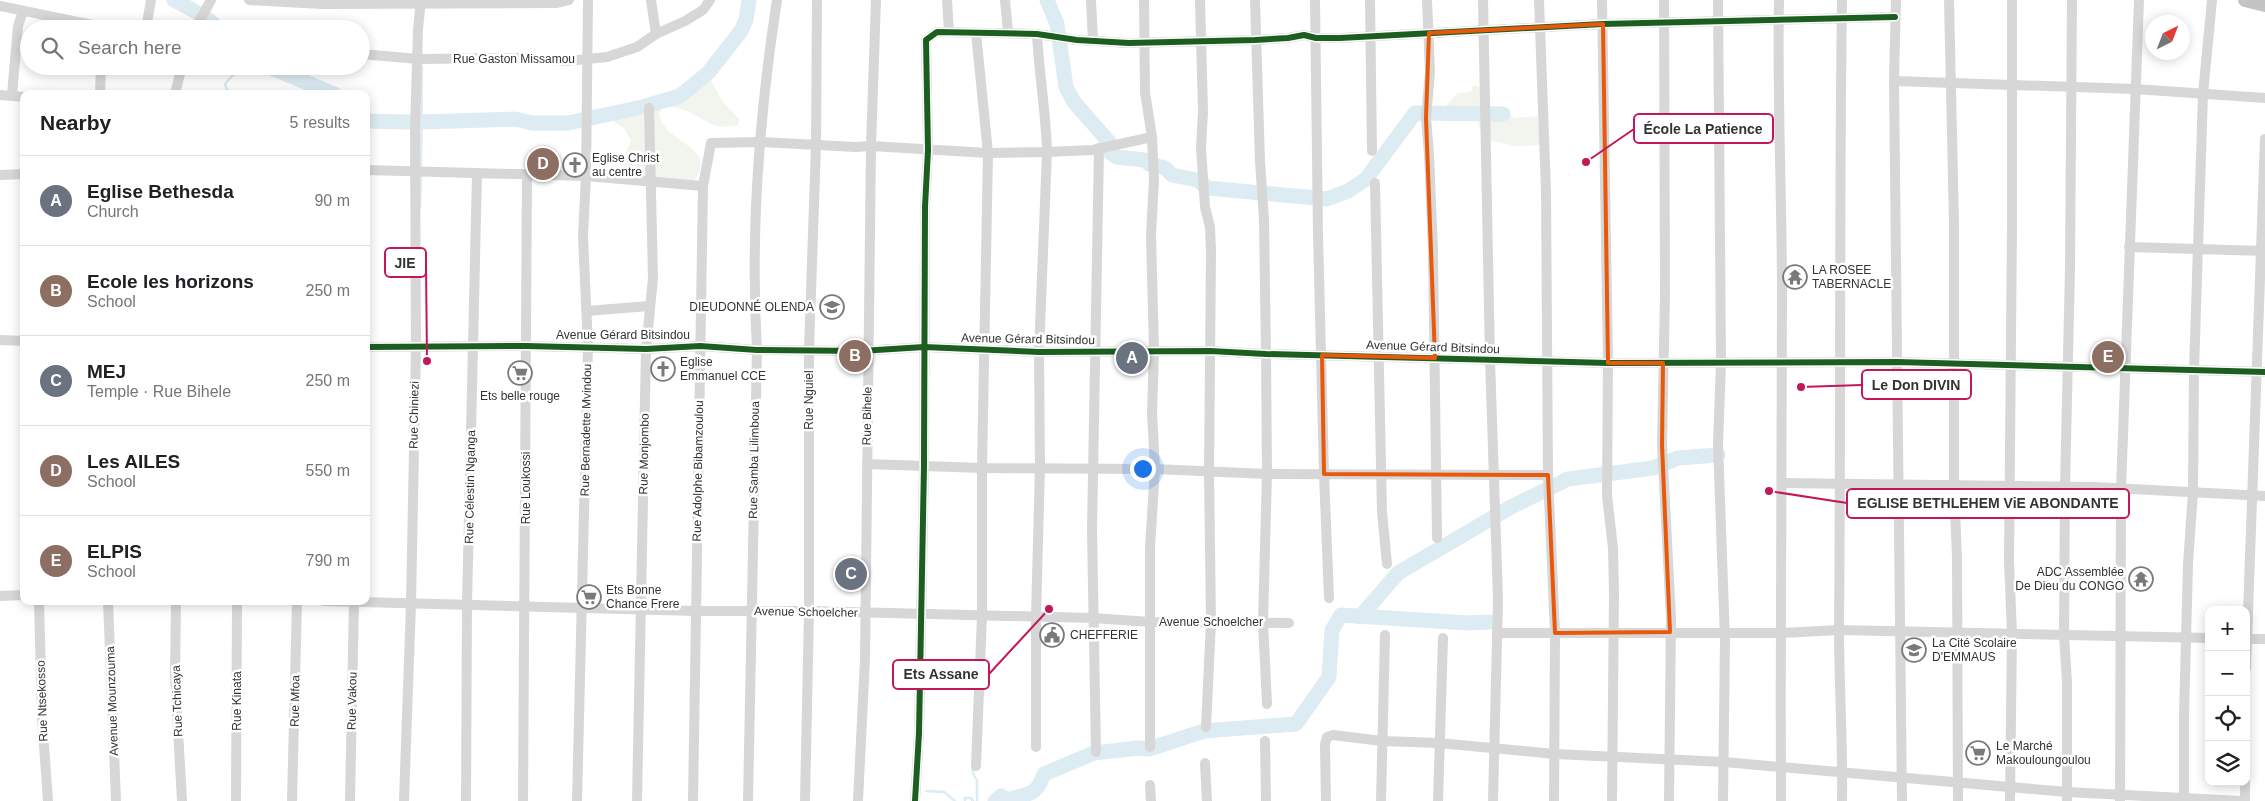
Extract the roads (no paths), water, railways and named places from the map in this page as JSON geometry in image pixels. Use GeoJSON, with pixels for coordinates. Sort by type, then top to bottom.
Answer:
{"type":"FeatureCollection","features":[{"type":"Feature","properties":{"kind":"highway"},"geometry":{"type":"LineString","coordinates":[[2245,0],[2265,5]]}},
{"type":"Feature","properties":{"kind":"street"},"geometry":{"type":"LineString","coordinates":[[148,20],[151,0]]}},
{"type":"Feature","properties":{"kind":"street"},"geometry":{"type":"LineString","coordinates":[[200,20],[211,0]]}},
{"type":"Feature","properties":{"kind":"street"},"geometry":{"type":"LineString","coordinates":[[249,0],[321,4],[533,1],[557,3],[569,0]]}},
{"type":"Feature","properties":{"kind":"street","name":"Rue Bernadette Mvindou"},"geometry":{"type":"LineString","coordinates":[[577,801],[588,348],[583,236],[586,176],[588,0]]}},
{"type":"Feature","properties":{"kind":"street"},"geometry":{"type":"LineString","coordinates":[[651,0],[656,34]]}},
{"type":"Feature","properties":{"kind":"street","name":"Rue Gaston Missamou"},"geometry":{"type":"LineString","coordinates":[[370,55],[418,59],[516,58],[567,61],[619,55],[703,10],[710,0]]}},
{"type":"Feature","properties":{"kind":"street","name":"Rue Samba Lilimboua"},"geometry":{"type":"LineString","coordinates":[[748,801],[757,350],[754,306],[754,218],[760,142],[777,0]]}},
{"type":"Feature","properties":{"kind":"street","name":"Rue Nguiel"},"geometry":{"type":"LineString","coordinates":[[805,801],[809,350],[816,146],[817,0]]}},
{"type":"Feature","properties":{"kind":"street","name":"Rue Bihele"},"geometry":{"type":"LineString","coordinates":[[858,801],[865,614],[871,146],[876,0]]}},
{"type":"Feature","properties":{"kind":"street"},"geometry":{"type":"LineString","coordinates":[[947,0],[949,32]]}},
{"type":"Feature","properties":{"kind":"street"},"geometry":{"type":"LineString","coordinates":[[1005,0],[1008,32]]}},
{"type":"Feature","properties":{"kind":"street"},"geometry":{"type":"LineString","coordinates":[[1091,0],[1093,41]]}},
{"type":"Feature","properties":{"kind":"street"},"geometry":{"type":"LineString","coordinates":[[1144,0],[1146,106],[1152,137],[1154,180],[1151,235],[1154,350],[1152,413],[1155,469],[1150,547],[1150,747]]}},
{"type":"Feature","properties":{"kind":"street"},"geometry":{"type":"LineString","coordinates":[[1200,0],[1203,112],[1201,148],[1205,207],[1210,227],[1211,251],[1209,473],[1211,622],[1206,727]]}},
{"type":"Feature","properties":{"kind":"street"},"geometry":{"type":"LineString","coordinates":[[1255,0],[1260,169],[1264,220],[1267,474],[1263,622],[1267,704]]}},
{"type":"Feature","properties":{"kind":"street"},"geometry":{"type":"LineString","coordinates":[[1315,0],[1324,474],[1330,598]]}},
{"type":"Feature","properties":{"kind":"street"},"geometry":{"type":"LineString","coordinates":[[1370,0],[1372,151]]}},
{"type":"Feature","properties":{"kind":"street"},"geometry":{"type":"LineString","coordinates":[[1427,0],[1430,72],[1426,118],[1433,251],[1438,474],[1437,538]]}},
{"type":"Feature","properties":{"kind":"street"},"geometry":{"type":"LineString","coordinates":[[1483,0],[1497,633],[1493,801]]}},
{"type":"Feature","properties":{"kind":"street"},"geometry":{"type":"LineString","coordinates":[[1539,0],[1546,192],[1548,475],[1555,633],[1554,801]]}},
{"type":"Feature","properties":{"kind":"street"},"geometry":{"type":"LineString","coordinates":[[1602,0],[1608,363],[1606,496],[1613,548],[1614,756],[1612,801]]}},
{"type":"Feature","properties":{"kind":"street"},"geometry":{"type":"LineString","coordinates":[[1664,0],[1662,445],[1669,560],[1669,801]]}},
{"type":"Feature","properties":{"kind":"street"},"geometry":{"type":"LineString","coordinates":[[1718,0],[1721,363],[1718,444],[1725,633],[1723,801]]}},
{"type":"Feature","properties":{"kind":"street"},"geometry":{"type":"LineString","coordinates":[[1779,0],[1782,294],[1781,801]]}},
{"type":"Feature","properties":{"kind":"street"},"geometry":{"type":"LineString","coordinates":[[1842,0],[1839,112],[1839,630],[1843,772],[1842,801]]}},
{"type":"Feature","properties":{"kind":"street"},"geometry":{"type":"LineString","coordinates":[[1896,0],[1894,81],[1902,801]]}},
{"type":"Feature","properties":{"kind":"street"},"geometry":{"type":"LineString","coordinates":[[1949,0],[1949,85],[1954,224],[1954,485],[1958,801]]}},
{"type":"Feature","properties":{"kind":"street"},"geometry":{"type":"LineString","coordinates":[[2010,801],[2012,633],[2009,562],[2011,486],[2012,0]]}},
{"type":"Feature","properties":{"kind":"street"},"geometry":{"type":"LineString","coordinates":[[2067,796],[2064,487],[2072,0]]}},
{"type":"Feature","properties":{"kind":"street"},"geometry":{"type":"LineString","coordinates":[[2120,797],[2122,488],[2139,0]]}},
{"type":"Feature","properties":{"kind":"street"},"geometry":{"type":"LineString","coordinates":[[2184,800],[2188,564],[2193,492],[2194,370],[2203,94],[2212,0]]}},
{"type":"Feature","properties":{"kind":"street","name":"Rue Chiniezi"},"geometry":{"type":"LineString","coordinates":[[404,801],[411,602],[416,347],[414,172],[418,29],[421,2]]}},
{"type":"Feature","properties":{"kind":"street"},"geometry":{"type":"LineString","coordinates":[[0,6],[64,20]]}},
{"type":"Feature","properties":{"kind":"street"},"geometry":{"type":"LineString","coordinates":[[12,96],[18,26],[22,11]]}},
{"type":"Feature","properties":{"kind":"street"},"geometry":{"type":"LineString","coordinates":[[915,801],[919,733],[924,465],[925,207],[928,150],[926,40],[937,32],[1008,32],[1093,41],[1256,40],[1304,35],[1316,38],[1371,36],[1603,24],[1895,17]]}},
{"type":"Feature","properties":{"kind":"street"},"geometry":{"type":"LineString","coordinates":[[976,33],[988,153],[982,468],[982,616],[976,766]]}},
{"type":"Feature","properties":{"kind":"street"},"geometry":{"type":"LineString","coordinates":[[1036,747],[1036,617],[1040,467],[1039,352],[1046,152],[1046,122],[1037,34]]}},
{"type":"Feature","properties":{"kind":"street"},"geometry":{"type":"LineString","coordinates":[[100,90],[101,75]]}},
{"type":"Feature","properties":{"kind":"street"},"geometry":{"type":"LineString","coordinates":[[176,90],[180,75]]}},
{"type":"Feature","properties":{"kind":"street"},"geometry":{"type":"LineString","coordinates":[[1894,81],[1949,85],[2011,84],[2135,89],[2265,98]]}},
{"type":"Feature","properties":{"kind":"street"},"geometry":{"type":"LineString","coordinates":[[0,95],[20,97]]}},
{"type":"Feature","properties":{"kind":"street","name":"Rue Monjombo"},"geometry":{"type":"LineString","coordinates":[[637,801],[646,349],[653,278],[649,181],[649,108]]}},
{"type":"Feature","properties":{"kind":"street"},"geometry":{"type":"LineString","coordinates":[[760,142],[988,153],[1091,150],[1152,137]]}},
{"type":"Feature","properties":{"kind":"street"},"geometry":{"type":"LineString","coordinates":[[2248,606],[2251,495],[2260,372],[2265,139]]}},
{"type":"Feature","properties":{"kind":"street","name":"Rue Adolphe Bibamzoulou"},"geometry":{"type":"LineString","coordinates":[[694,801],[703,186],[712,143],[760,142]]}},
{"type":"Feature","properties":{"kind":"street"},"geometry":{"type":"LineString","coordinates":[[1096,752],[1092,468],[1099,148]]}},
{"type":"Feature","properties":{"kind":"street"},"geometry":{"type":"LineString","coordinates":[[370,170],[586,176],[703,186]]}},
{"type":"Feature","properties":{"kind":"street","name":"Rue Célestin Nganga"},"geometry":{"type":"LineString","coordinates":[[466,801],[467,604],[477,173]]}},
{"type":"Feature","properties":{"kind":"street"},"geometry":{"type":"LineString","coordinates":[[0,175],[20,174]]}},
{"type":"Feature","properties":{"kind":"street","name":"Rue Loukossi"},"geometry":{"type":"LineString","coordinates":[[523,801],[527,174]]}},
{"type":"Feature","properties":{"kind":"street"},"geometry":{"type":"LineString","coordinates":[[1375,183],[1381,475],[1387,564]]}},
{"type":"Feature","properties":{"kind":"street"},"geometry":{"type":"LineString","coordinates":[[2129,247],[2263,251]]}},
{"type":"Feature","properties":{"kind":"street"},"geometry":{"type":"LineString","coordinates":[[587,311],[650,306]]}},
{"type":"Feature","properties":{"kind":"street"},"geometry":{"type":"LineString","coordinates":[[0,340],[20,341]]}},
{"type":"Feature","properties":{"kind":"street","name":"Avenue Gérard Bitsindou"},"geometry":{"type":"LineString","coordinates":[[370,347],[527,346],[646,349],[700,346],[757,350],[868,350],[924,347],[1039,352],[1154,350],[1608,363],[1781,364],[1840,361],[2260,372]]}},
{"type":"Feature","properties":{"kind":"street"},"geometry":{"type":"LineString","coordinates":[[867,464],[982,468],[1155,469],[1209,473],[1267,474],[1548,475]]}},
{"type":"Feature","properties":{"kind":"street"},"geometry":{"type":"LineString","coordinates":[[1782,483],[2122,488],[2265,496]]}},
{"type":"Feature","properties":{"kind":"street"},"geometry":{"type":"LineString","coordinates":[[0,596],[20,595]]}},
{"type":"Feature","properties":{"kind":"street","name":"Avenue Schoelcher"},"geometry":{"type":"LineString","coordinates":[[370,602],[640,610],[808,611],[865,614],[1093,618],[1150,622],[1289,622]]}},
{"type":"Feature","properties":{"kind":"street","name":"Rue Ntsekosso"},"geometry":{"type":"LineString","coordinates":[[39,605],[42,717],[48,801]]}},
{"type":"Feature","properties":{"kind":"street","name":"Avenue Mounzouma"},"geometry":{"type":"LineString","coordinates":[[108,605],[116,801]]}},
{"type":"Feature","properties":{"kind":"street","name":"Rue Tchicaya"},"geometry":{"type":"LineString","coordinates":[[176,605],[175,678],[182,801]]}},
{"type":"Feature","properties":{"kind":"street","name":"Rue Kinata"},"geometry":{"type":"LineString","coordinates":[[236,801],[237,605]]}},
{"type":"Feature","properties":{"kind":"street","name":"Rue Mfoa"},"geometry":{"type":"LineString","coordinates":[[292,801],[297,605]]}},
{"type":"Feature","properties":{"kind":"street","name":"Rue Vakou"},"geometry":{"type":"LineString","coordinates":[[350,801],[354,605]]}},
{"type":"Feature","properties":{"kind":"street"},"geometry":{"type":"LineString","coordinates":[[1497,633],[1782,633],[1839,630],[2205,638]]}},
{"type":"Feature","properties":{"kind":"street"},"geometry":{"type":"LineString","coordinates":[[1382,801],[1385,635]]}},
{"type":"Feature","properties":{"kind":"street"},"geometry":{"type":"LineString","coordinates":[[1438,801],[1443,638]]}},
{"type":"Feature","properties":{"kind":"street"},"geometry":{"type":"LineString","coordinates":[[2250,639],[2265,639]]}},
{"type":"Feature","properties":{"kind":"street"},"geometry":{"type":"LineString","coordinates":[[1326,801],[1325,744],[1327,737],[1333,735],[1382,741],[1439,743],[1555,754],[1724,762],[2010,785],[2067,796],[2243,801],[2245,786]]}},
{"type":"Feature","properties":{"kind":"street"},"geometry":{"type":"LineString","coordinates":[[1265,741],[1266,801]]}},
{"type":"Feature","properties":{"kind":"street"},"geometry":{"type":"LineString","coordinates":[[1205,763],[1207,801]]}},
{"type":"Feature","properties":{"kind":"street"},"geometry":{"type":"LineString","coordinates":[[1150,785],[1150,801]]}},
{"type":"Feature","properties":{"kind":"waterway"},"geometry":{"type":"LineString","coordinates":[[174,0],[200,14]]}},
{"type":"Feature","properties":{"kind":"waterway"},"geometry":{"type":"LineString","coordinates":[[420,122],[515,119],[532,123],[568,123],[642,107],[680,96],[708,73],[741,31],[746,20],[749,0]]}},
{"type":"Feature","properties":{"kind":"waterway"},"geometry":{"type":"LineString","coordinates":[[1047,0],[1057,24],[1066,87],[1074,102],[1109,142],[1111,153],[1116,157],[1145,160],[1149,164],[1165,168],[1172,175],[1197,180],[1208,188],[1327,199],[1348,191],[1366,179],[1415,113],[1503,114]]}},
{"type":"Feature","properties":{"kind":"waterway"},"geometry":{"type":"LineString","coordinates":[[205,17],[208,20]]}},
{"type":"Feature","properties":{"kind":"waterway"},"geometry":{"type":"LineString","coordinates":[[421,168],[422,67]]}},
{"type":"Feature","properties":{"kind":"waterway"},"geometry":{"type":"LineString","coordinates":[[227,90],[225,84],[233,75]]}},
{"type":"Feature","properties":{"kind":"waterway"},"geometry":{"type":"LineString","coordinates":[[289,75],[324,90]]}},
{"type":"Feature","properties":{"kind":"waterway"},"geometry":{"type":"LineString","coordinates":[[370,121],[408,122]]}},
{"type":"Feature","properties":{"kind":"waterway"},"geometry":{"type":"LineString","coordinates":[[420,207],[421,175]]}},
{"type":"Feature","properties":{"kind":"waterway"},"geometry":{"type":"LineString","coordinates":[[1360,617],[1398,573],[1511,507],[1568,479],[1653,468],[1678,458],[1718,455]]}},
{"type":"Feature","properties":{"kind":"waterway"},"geometry":{"type":"LineString","coordinates":[[995,801],[1001,796],[1007,800],[1026,795],[1038,787],[1044,774],[1094,753],[1138,748],[1149,749],[1204,731],[1296,724],[1329,677],[1332,630],[1341,615],[1468,623],[1490,622]]}},
{"type":"Feature","properties":{"kind":"waterway"},"geometry":{"type":"LineString","coordinates":[[972,766],[977,781],[977,801]]}},
{"type":"Feature","properties":{"kind":"waterway"},"geometry":{"type":"LineString","coordinates":[[926,791],[944,792],[955,801]]}},
{"type":"Feature","properties":{"kind":"waterway"},"geometry":{"type":"LineString","coordinates":[[965,801],[965,798],[971,798],[973,801]]}},
{"type":"Feature","properties":{"kind":"place","name":"École La Patience"},"geometry":{"type":"Point","coordinates":[1586,162]}},
{"type":"Feature","properties":{"kind":"place","name":"Les AILES"},"geometry":{"type":"Point","coordinates":[543,164]}},
{"type":"Feature","properties":{"kind":"place","name":"Eglise Christ au centre"},"geometry":{"type":"Point","coordinates":[575,165]}},
{"type":"Feature","properties":{"kind":"place","name":"LA ROSEE TABERNACLE"},"geometry":{"type":"Point","coordinates":[1795,277]}},
{"type":"Feature","properties":{"kind":"place","name":"DIEUDONNÉ OLENDA"},"geometry":{"type":"Point","coordinates":[832,307]}},
{"type":"Feature","properties":{"kind":"place","name":"Ecole les horizons"},"geometry":{"type":"Point","coordinates":[855,356]}},
{"type":"Feature","properties":{"kind":"place","name":"ELPIS"},"geometry":{"type":"Point","coordinates":[2108,357]}},
{"type":"Feature","properties":{"kind":"place","name":"Eglise Bethesda"},"geometry":{"type":"Point","coordinates":[1132,358]}},
{"type":"Feature","properties":{"kind":"place","name":"JIE"},"geometry":{"type":"Point","coordinates":[427,361]}},
{"type":"Feature","properties":{"kind":"place","name":"Eglise Emmanuel CCE"},"geometry":{"type":"Point","coordinates":[663,369]}},
{"type":"Feature","properties":{"kind":"place","name":"Ets belle rouge"},"geometry":{"type":"Point","coordinates":[520,373]}},
{"type":"Feature","properties":{"kind":"place","name":"Le Don DIVIN"},"geometry":{"type":"Point","coordinates":[1801,387]}},
{"type":"Feature","properties":{"kind":"place","name":"EGLISE BETHLEHEM ViE ABONDANTE"},"geometry":{"type":"Point","coordinates":[1769,491]}},
{"type":"Feature","properties":{"kind":"place","name":"MEJ"},"geometry":{"type":"Point","coordinates":[851,574]}},
{"type":"Feature","properties":{"kind":"place","name":"ADC Assemblée De Dieu du CONGO"},"geometry":{"type":"Point","coordinates":[2141,579]}},
{"type":"Feature","properties":{"kind":"place","name":"Ets Bonne Chance Frere"},"geometry":{"type":"Point","coordinates":[589,597]}},
{"type":"Feature","properties":{"kind":"place","name":"Ets Assane"},"geometry":{"type":"Point","coordinates":[1049,609]}},
{"type":"Feature","properties":{"kind":"place","name":"CHEFFERIE"},"geometry":{"type":"Point","coordinates":[1052,635]}},
{"type":"Feature","properties":{"kind":"place","name":"La Cité Scolaire D'EMMAUS"},"geometry":{"type":"Point","coordinates":[1914,650]}},
{"type":"Feature","properties":{"kind":"place","name":"Le Marché Makouloungoulou"},"geometry":{"type":"Point","coordinates":[1978,753]}}]}
